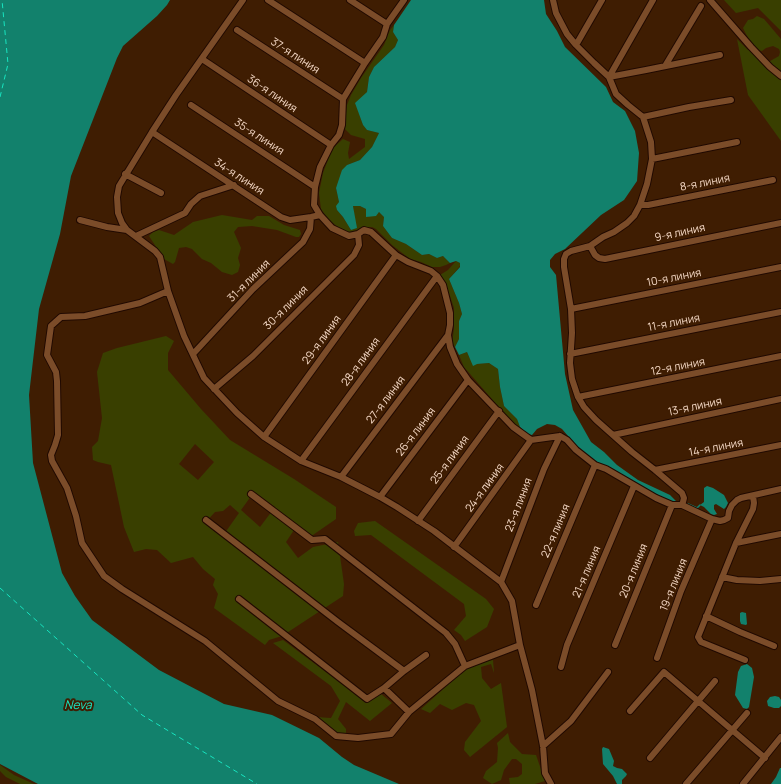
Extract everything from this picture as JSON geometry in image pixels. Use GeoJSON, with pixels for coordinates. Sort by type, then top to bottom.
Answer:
{"type":"FeatureCollection","features":[{"type":"Feature","properties":{"kind":"street"},"geometry":{"type":"LineString","coordinates":[[243,0],[176,95],[125,174],[119,186],[117,197],[118,213],[127,230],[156,251],[160,257],[168,291],[192,354],[204,378],[236,413],[264,437],[301,461],[341,477],[380,497],[418,521],[501,582],[512,601],[520,645],[532,690],[543,746],[544,773],[551,784]]}},
{"type":"Feature","properties":{"kind":"street"},"geometry":{"type":"LineString","coordinates":[[268,0],[365,63]]}},
{"type":"Feature","properties":{"kind":"street"},"geometry":{"type":"LineString","coordinates":[[350,0],[387,24]]}},
{"type":"Feature","properties":{"kind":"street"},"geometry":{"type":"LineString","coordinates":[[404,0],[387,24],[383,36],[343,99],[342,125],[339,135],[331,145],[320,167],[315,187],[314,205],[320,215],[332,228],[349,236],[358,234],[364,230],[370,232],[396,255],[408,262],[431,271],[437,276],[443,285],[450,313],[448,335],[450,347],[457,364],[468,380],[484,398],[499,411],[513,427],[531,440],[560,436],[567,440],[576,450],[595,465],[613,473],[656,498],[672,505],[682,505],[712,519],[720,521],[728,518],[729,511],[736,500],[781,489]]}},
{"type":"Feature","properties":{"kind":"street"},"geometry":{"type":"LineString","coordinates":[[552,0],[556,12],[565,29],[576,45],[609,77],[616,94],[643,117],[651,142],[652,159],[640,205],[634,216],[614,232],[603,237],[590,246],[571,251],[566,254],[564,259],[571,309],[572,333],[570,363],[572,379],[578,397],[584,407],[596,420],[632,452],[682,493],[684,498],[682,505]]}},
{"type":"Feature","properties":{"kind":"street"},"geometry":{"type":"LineString","coordinates":[[576,45],[602,0]]}},
{"type":"Feature","properties":{"kind":"street"},"geometry":{"type":"LineString","coordinates":[[609,77],[653,0]]}},
{"type":"Feature","properties":{"kind":"street"},"geometry":{"type":"LineString","coordinates":[[710,0],[765,62],[781,76]]}},
{"type":"Feature","properties":{"kind":"street"},"geometry":{"type":"LineString","coordinates":[[665,66],[701,6]]}},
{"type":"Feature","properties":{"kind":"street","name":"37-я линия"},"geometry":{"type":"LineString","coordinates":[[237,30],[343,99]]}},
{"type":"Feature","properties":{"kind":"street"},"geometry":{"type":"LineString","coordinates":[[609,77],[720,55]]}},
{"type":"Feature","properties":{"kind":"street","name":"36-я линия"},"geometry":{"type":"LineString","coordinates":[[202,59],[331,145]]}},
{"type":"Feature","properties":{"kind":"street"},"geometry":{"type":"LineString","coordinates":[[643,117],[731,100]]}},
{"type":"Feature","properties":{"kind":"street","name":"35-я линия"},"geometry":{"type":"LineString","coordinates":[[191,105],[315,187]]}},
{"type":"Feature","properties":{"kind":"street","name":"34-я линия"},"geometry":{"type":"LineString","coordinates":[[152,132],[281,217],[290,220],[311,218],[320,215]]}},
{"type":"Feature","properties":{"kind":"street"},"geometry":{"type":"LineString","coordinates":[[652,159],[737,142]]}},
{"type":"Feature","properties":{"kind":"street"},"geometry":{"type":"LineString","coordinates":[[125,174],[161,193]]}},
{"type":"Feature","properties":{"kind":"street","name":"8-я линия"},"geometry":{"type":"LineString","coordinates":[[640,205],[648,205],[774,180]]}},
{"type":"Feature","properties":{"kind":"street"},"geometry":{"type":"LineString","coordinates":[[136,236],[184,213],[200,196],[234,185]]}},
{"type":"Feature","properties":{"kind":"street","name":"31-я линия"},"geometry":{"type":"LineString","coordinates":[[192,354],[253,289],[303,242],[310,229],[311,218]]}},
{"type":"Feature","properties":{"kind":"street"},"geometry":{"type":"LineString","coordinates":[[80,220],[107,227],[127,230]]}},
{"type":"Feature","properties":{"kind":"street","name":"9-я линия"},"geometry":{"type":"LineString","coordinates":[[590,246],[595,255],[604,259],[781,223]]}},
{"type":"Feature","properties":{"kind":"street","name":"30-я линия"},"geometry":{"type":"LineString","coordinates":[[214,389],[253,356],[354,255],[359,245],[358,234]]}},
{"type":"Feature","properties":{"kind":"street","name":"29-я линия"},"geometry":{"type":"LineString","coordinates":[[264,437],[396,255]]}},
{"type":"Feature","properties":{"kind":"street","name":"10-я линия"},"geometry":{"type":"LineString","coordinates":[[571,309],[781,267]]}},
{"type":"Feature","properties":{"kind":"street","name":"28-я линия"},"geometry":{"type":"LineString","coordinates":[[301,461],[437,276]]}},
{"type":"Feature","properties":{"kind":"street"},"geometry":{"type":"LineString","coordinates":[[168,291],[140,303],[85,316],[61,317],[51,326],[47,355],[56,372],[58,435],[51,455],[52,461],[67,488],[76,516],[82,543],[104,576],[122,590],[205,641],[278,701],[315,719],[336,736],[358,738],[391,734],[409,712],[465,666],[520,645]]}},
{"type":"Feature","properties":{"kind":"street","name":"11-я линия"},"geometry":{"type":"LineString","coordinates":[[570,354],[781,312]]}},
{"type":"Feature","properties":{"kind":"street","name":"27-я линия"},"geometry":{"type":"LineString","coordinates":[[341,477],[448,335]]}},
{"type":"Feature","properties":{"kind":"street","name":"12-я линия"},"geometry":{"type":"LineString","coordinates":[[578,397],[781,356]]}},
{"type":"Feature","properties":{"kind":"street","name":"26-я линия"},"geometry":{"type":"LineString","coordinates":[[380,497],[468,380]]}},
{"type":"Feature","properties":{"kind":"street","name":"13-я линия"},"geometry":{"type":"LineString","coordinates":[[613,435],[781,399]]}},
{"type":"Feature","properties":{"kind":"street","name":"25-я линия"},"geometry":{"type":"LineString","coordinates":[[418,521],[499,411]]}},
{"type":"Feature","properties":{"kind":"street","name":"23-я линия"},"geometry":{"type":"LineString","coordinates":[[501,582],[542,475],[560,436]]}},
{"type":"Feature","properties":{"kind":"street","name":"24-я линия"},"geometry":{"type":"LineString","coordinates":[[454,547],[531,440]]}},
{"type":"Feature","properties":{"kind":"street","name":"14-я линия"},"geometry":{"type":"LineString","coordinates":[[655,470],[781,445]]}},
{"type":"Feature","properties":{"kind":"street","name":"22-я линия"},"geometry":{"type":"LineString","coordinates":[[536,605],[595,465]]}},
{"type":"Feature","properties":{"kind":"street","name":"21-я линия"},"geometry":{"type":"LineString","coordinates":[[561,667],[567,645],[634,486]]}},
{"type":"Feature","properties":{"kind":"street"},"geometry":{"type":"LineString","coordinates":[[251,494],[312,540],[325,539],[446,633],[455,644],[465,666]]}},
{"type":"Feature","properties":{"kind":"street"},"geometry":{"type":"LineString","coordinates":[[746,660],[701,642],[698,637],[736,543],[753,509],[753,496]]}},
{"type":"Feature","properties":{"kind":"street","name":"20-я линия"},"geometry":{"type":"LineString","coordinates":[[615,645],[672,505]]}},
{"type":"Feature","properties":{"kind":"street","name":"19-я линия"},"geometry":{"type":"LineString","coordinates":[[657,658],[682,591],[712,519]]}},
{"type":"Feature","properties":{"kind":"street"},"geometry":{"type":"LineString","coordinates":[[206,520],[404,671]]}},
{"type":"Feature","properties":{"kind":"street"},"geometry":{"type":"LineString","coordinates":[[736,543],[781,534]]}},
{"type":"Feature","properties":{"kind":"street"},"geometry":{"type":"LineString","coordinates":[[722,577],[760,582],[781,579]]}},
{"type":"Feature","properties":{"kind":"street"},"geometry":{"type":"LineString","coordinates":[[239,599],[367,699],[384,688],[426,655]]}},
{"type":"Feature","properties":{"kind":"street"},"geometry":{"type":"LineString","coordinates":[[706,616],[774,646]]}},
{"type":"Feature","properties":{"kind":"street"},"geometry":{"type":"LineString","coordinates":[[543,746],[571,721],[608,672]]}},
{"type":"Feature","properties":{"kind":"street"},"geometry":{"type":"LineString","coordinates":[[630,711],[664,672],[765,758]]}},
{"type":"Feature","properties":{"kind":"street"},"geometry":{"type":"LineString","coordinates":[[650,758],[715,681]]}},
{"type":"Feature","properties":{"kind":"street"},"geometry":{"type":"LineString","coordinates":[[384,688],[409,712]]}},
{"type":"Feature","properties":{"kind":"street"},"geometry":{"type":"LineString","coordinates":[[686,784],[747,713]]}},
{"type":"Feature","properties":{"kind":"street"},"geometry":{"type":"LineString","coordinates":[[744,784],[781,737]]}},
{"type":"Feature","properties":{"kind":"green space"},"geometry":{"type":"Polygon","coordinates":[[[724,0],[781,0],[781,31],[758,8],[736,13],[724,0]]]}},
{"type":"Feature","properties":{"kind":"green space"},"geometry":{"type":"Polygon","coordinates":[[[757,16],[764,19],[781,39],[781,141],[748,95],[737,39],[747,49],[757,55],[765,64],[779,56],[779,49],[773,46],[762,51],[758,50],[746,34],[743,28],[748,20],[757,16]]]}},
{"type":"Feature","properties":{"kind":"green space"},"geometry":{"type":"Polygon","coordinates":[[[394,25],[393,32],[398,40],[395,47],[374,67],[369,77],[367,92],[356,104],[363,125],[367,130],[379,133],[372,147],[360,160],[347,165],[336,188],[339,202],[337,210],[351,230],[356,228],[353,206],[360,206],[366,209],[366,217],[379,212],[384,217],[383,226],[392,238],[406,244],[422,255],[429,254],[437,258],[443,256],[450,263],[440,267],[432,267],[410,259],[372,227],[365,227],[359,231],[348,233],[328,219],[321,209],[319,193],[323,173],[334,147],[343,139],[350,142],[348,153],[349,159],[365,147],[365,139],[351,135],[344,128],[347,105],[351,95],[384,45],[390,30],[394,25]]]}},
{"type":"Feature","properties":{"kind":"green space"},"geometry":{"type":"Polygon","coordinates":[[[222,215],[252,220],[257,216],[269,216],[284,225],[300,230],[301,234],[299,237],[296,237],[277,230],[252,226],[238,227],[234,232],[241,248],[238,258],[240,265],[238,272],[232,275],[222,272],[211,263],[202,259],[192,249],[186,247],[179,248],[173,264],[164,259],[149,236],[153,232],[159,230],[174,235],[193,222],[222,215]]]}},
{"type":"Feature","properties":{"kind":"green space"},"geometry":{"type":"Polygon","coordinates":[[[456,261],[460,263],[460,266],[449,279],[462,314],[459,321],[459,339],[455,347],[452,343],[454,308],[447,287],[440,275],[448,270],[456,261]]]}},
{"type":"Feature","properties":{"kind":"green space"},"geometry":{"type":"Polygon","coordinates":[[[166,336],[174,341],[168,353],[168,370],[230,440],[294,479],[336,507],[336,519],[310,537],[294,530],[286,542],[298,558],[313,547],[338,542],[344,584],[343,596],[282,636],[269,640],[265,645],[214,608],[218,594],[213,585],[215,579],[203,569],[193,557],[171,563],[157,550],[146,549],[134,552],[124,527],[111,465],[93,460],[92,447],[98,441],[102,418],[97,372],[103,353],[166,336]],[[195,444],[179,464],[198,480],[214,462],[195,444]],[[254,492],[241,510],[260,527],[275,507],[254,492]],[[230,505],[223,511],[215,512],[205,523],[222,537],[239,513],[230,505]]]}},
{"type":"Feature","properties":{"kind":"green space"},"geometry":{"type":"Polygon","coordinates":[[[467,352],[469,357],[477,364],[489,363],[498,369],[504,406],[517,419],[520,427],[518,429],[464,367],[459,355],[467,352]]]}},
{"type":"Feature","properties":{"kind":"green space"},"geometry":{"type":"Polygon","coordinates":[[[375,521],[486,599],[494,609],[487,627],[465,641],[461,635],[454,630],[466,616],[464,604],[371,535],[355,536],[354,531],[358,523],[375,521]]]}},
{"type":"Feature","properties":{"kind":"green space"},"geometry":{"type":"Polygon","coordinates":[[[283,640],[366,702],[381,694],[392,703],[370,721],[346,702],[338,719],[346,729],[346,734],[336,733],[316,717],[331,718],[340,701],[331,686],[273,643],[283,640]]]}},
{"type":"Feature","properties":{"kind":"green space"},"geometry":{"type":"Polygon","coordinates":[[[493,660],[494,673],[491,664],[481,667],[482,678],[491,689],[501,683],[507,727],[470,757],[464,750],[465,742],[481,721],[474,705],[466,703],[452,710],[440,704],[430,713],[421,709],[469,666],[493,660]]]}},
{"type":"Feature","properties":{"kind":"green space"},"geometry":{"type":"Polygon","coordinates":[[[508,733],[510,742],[522,754],[536,755],[545,781],[535,784],[510,784],[509,778],[518,777],[522,774],[522,764],[516,759],[512,759],[504,770],[501,780],[492,784],[483,778],[486,771],[497,762],[497,743],[508,733]]]}},
{"type":"Feature","properties":{"kind":"green space"},"geometry":{"type":"Polygon","coordinates":[[[0,765],[14,775],[34,784],[20,784],[6,777],[0,771],[0,765]]]}},
{"type":"Feature","properties":{"kind":"water","name":"Neva"},"geometry":{"type":"Polygon","coordinates":[[[0,0],[170,0],[157,16],[123,46],[117,58],[71,176],[60,234],[39,309],[29,395],[33,463],[62,573],[75,596],[92,620],[159,670],[224,704],[272,715],[319,738],[354,765],[399,784],[38,784],[0,764],[0,0]]]}},
{"type":"Feature","properties":{"kind":"water"},"geometry":{"type":"Polygon","coordinates":[[[411,0],[544,0],[546,14],[565,47],[606,87],[613,102],[625,111],[635,131],[639,153],[637,181],[624,200],[601,215],[565,249],[555,254],[550,260],[550,267],[556,275],[565,374],[573,410],[591,442],[617,465],[638,480],[670,495],[676,501],[676,504],[641,487],[613,469],[589,458],[562,429],[555,425],[547,424],[537,429],[532,435],[527,434],[520,427],[517,419],[504,406],[498,369],[489,363],[477,364],[473,366],[467,352],[459,355],[455,347],[459,339],[459,321],[462,314],[449,279],[460,267],[460,263],[456,261],[450,263],[443,256],[437,258],[429,254],[422,255],[406,244],[392,238],[383,226],[384,217],[379,212],[376,216],[366,217],[366,209],[360,206],[353,206],[357,228],[351,230],[337,210],[336,206],[339,202],[336,188],[342,170],[347,165],[360,160],[372,147],[379,133],[367,130],[363,125],[355,103],[367,92],[369,77],[374,67],[395,47],[398,40],[393,32],[394,25],[411,0]]]}},
{"type":"Feature","properties":{"kind":"water"},"geometry":{"type":"Polygon","coordinates":[[[707,486],[724,495],[728,503],[724,509],[716,504],[714,505],[714,509],[717,514],[714,515],[700,505],[704,502],[704,488],[707,486]]]}},
{"type":"Feature","properties":{"kind":"water"},"geometry":{"type":"Polygon","coordinates":[[[740,613],[746,613],[746,625],[741,624],[740,621],[740,613]]]}},
{"type":"Feature","properties":{"kind":"water"},"geometry":{"type":"Polygon","coordinates":[[[747,664],[752,668],[754,677],[749,707],[747,709],[743,708],[735,695],[738,672],[741,666],[747,664]]]}},
{"type":"Feature","properties":{"kind":"water"},"geometry":{"type":"Polygon","coordinates":[[[770,697],[779,697],[781,700],[781,706],[779,708],[768,706],[767,701],[770,697]]]}},
{"type":"Feature","properties":{"kind":"water"},"geometry":{"type":"Polygon","coordinates":[[[603,747],[609,749],[614,761],[613,766],[622,769],[627,774],[622,780],[622,784],[617,784],[613,776],[603,764],[603,747]]]}},
{"type":"Feature","properties":{"kind":"water"},"geometry":{"type":"Polygon","coordinates":[[[780,768],[781,784],[771,784],[776,777],[780,768]]]}},
{"type":"Feature","properties":{"kind":"waterway"},"geometry":{"type":"LineString","coordinates":[[688,504],[697,508],[700,505]]}},
{"type":"Feature","properties":{"kind":"ferry route"},"geometry":{"type":"LineString","coordinates":[[0,97],[8,64],[2,0]]}},
{"type":"Feature","properties":{"kind":"ferry route"},"geometry":{"type":"LineString","coordinates":[[0,588],[142,715],[257,784]]}}]}
